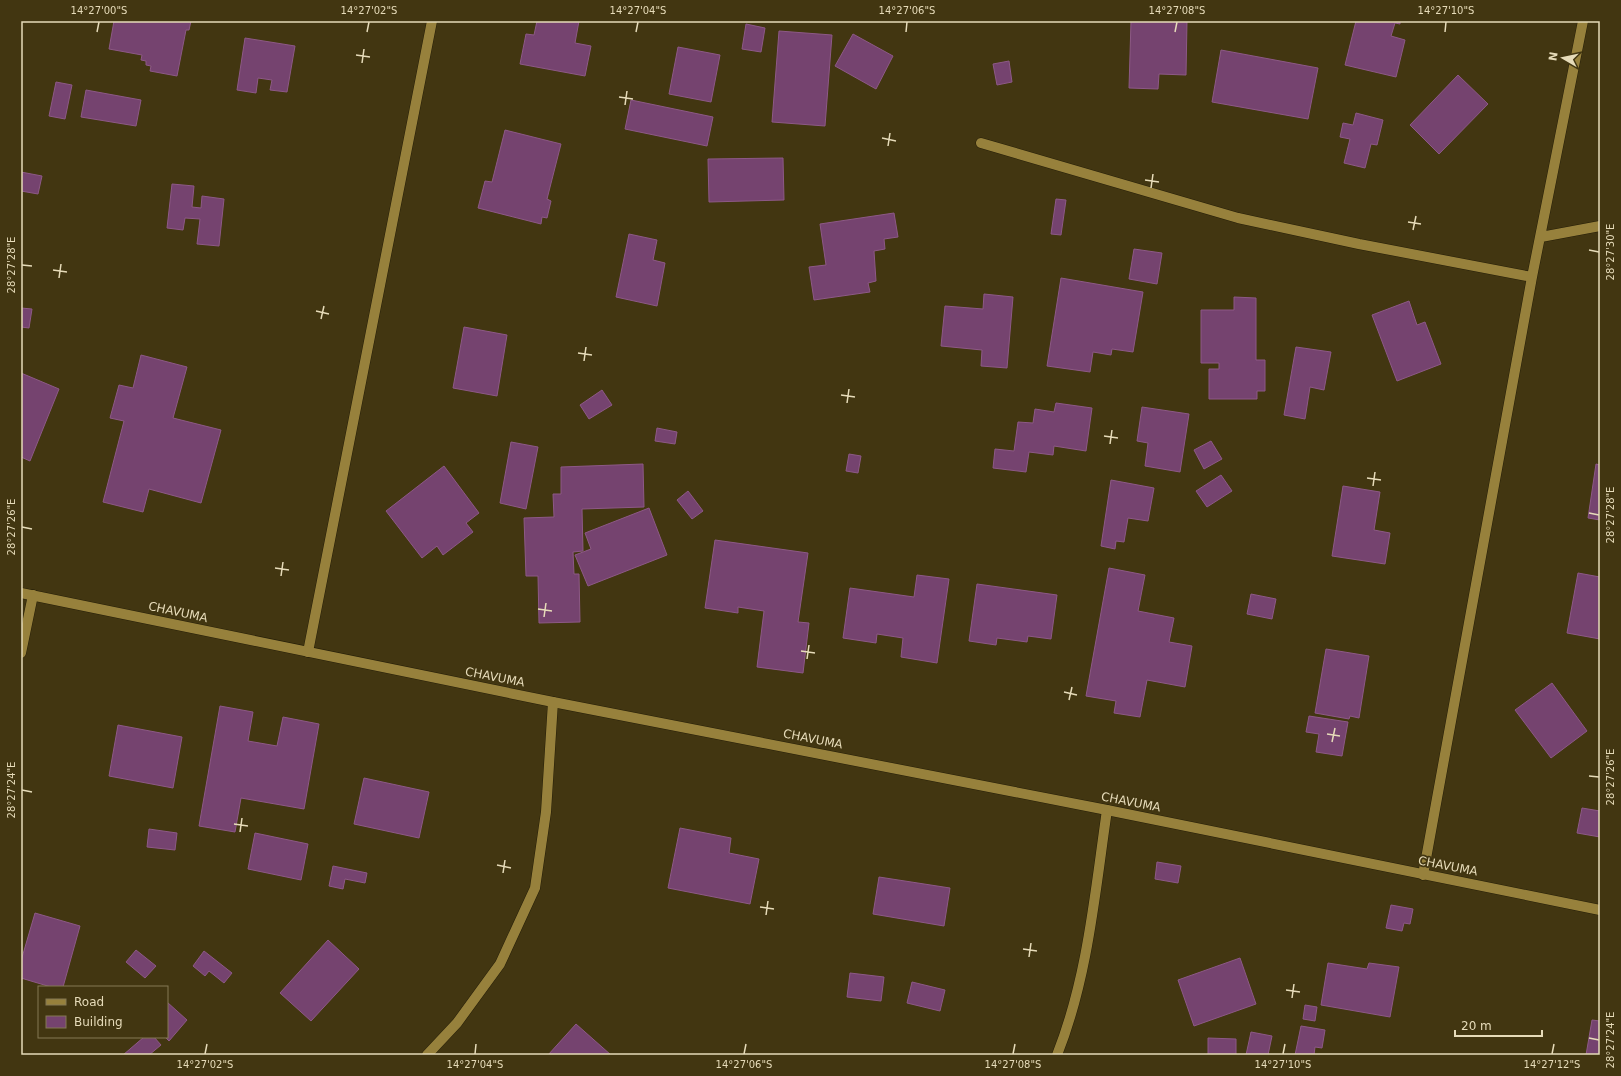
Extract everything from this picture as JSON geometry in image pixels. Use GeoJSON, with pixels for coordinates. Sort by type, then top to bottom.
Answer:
{"type":"FeatureCollection","features":[{"type":"Feature","properties":{"kind":"street"},"geometry":{"type":"LineString","coordinates":[[308,652],[432,21]]}},
{"type":"Feature","properties":{"kind":"street"},"geometry":{"type":"LineString","coordinates":[[1422,875],[1532,277],[1582,21]]}},
{"type":"Feature","properties":{"kind":"street"},"geometry":{"type":"LineString","coordinates":[[981,143],[1238,218],[1359,244],[1532,277]]}},
{"type":"Feature","properties":{"kind":"street"},"geometry":{"type":"LineString","coordinates":[[1541,237],[1600,226]]}},
{"type":"Feature","properties":{"kind":"street","name":"CHAVUMA"},"geometry":{"type":"LineString","coordinates":[[21,593],[553,702],[1107,810],[1600,910]]}},
{"type":"Feature","properties":{"kind":"street"},"geometry":{"type":"LineString","coordinates":[[21,653],[33,595]]}},
{"type":"Feature","properties":{"kind":"street"},"geometry":{"type":"LineString","coordinates":[[427,1055],[457,1023],[500,964],[535,888],[546,812],[553,702]]}},
{"type":"Feature","properties":{"kind":"street"},"geometry":{"type":"LineString","coordinates":[[1057,1055],[1070,1023],[1083,969],[1107,810]]}},
{"type":"Feature","properties":{"kind":"building"},"geometry":{"type":"Polygon","coordinates":[[[114,21],[191,21],[189,30],[186,30],[177,76],[150,71],[151,66],[146,65],[146,61],[141,60],[142,55],[109,49],[114,21]]]}},
{"type":"Feature","properties":{"kind":"building"},"geometry":{"type":"Polygon","coordinates":[[[537,21],[579,21],[575,43],[591,46],[585,76],[520,64],[526,34],[534,35],[537,21]]]}},
{"type":"Feature","properties":{"kind":"building"},"geometry":{"type":"Polygon","coordinates":[[[1131,21],[1187,21],[1186,75],[1159,74],[1158,89],[1129,88],[1131,21]]]}},
{"type":"Feature","properties":{"kind":"building"},"geometry":{"type":"Polygon","coordinates":[[[1356,21],[1400,21],[1400,24],[1395,23],[1391,36],[1405,40],[1396,77],[1345,65],[1356,21]]]}},
{"type":"Feature","properties":{"kind":"building"},"geometry":{"type":"Polygon","coordinates":[[[746,24],[765,28],[761,52],[742,49],[746,24]]]}},
{"type":"Feature","properties":{"kind":"building"},"geometry":{"type":"Polygon","coordinates":[[[779,31],[832,35],[825,126],[772,122],[779,31]]]}},
{"type":"Feature","properties":{"kind":"building"},"geometry":{"type":"Polygon","coordinates":[[[853,34],[893,56],[876,89],[835,66],[853,34]]]}},
{"type":"Feature","properties":{"kind":"building"},"geometry":{"type":"Polygon","coordinates":[[[245,38],[295,46],[287,92],[270,90],[272,80],[258,78],[256,93],[237,90],[245,38]]]}},
{"type":"Feature","properties":{"kind":"building"},"geometry":{"type":"Polygon","coordinates":[[[678,47],[720,55],[711,102],[669,94],[678,47]]]}},
{"type":"Feature","properties":{"kind":"building"},"geometry":{"type":"Polygon","coordinates":[[[1221,50],[1318,68],[1308,119],[1212,102],[1221,50]]]}},
{"type":"Feature","properties":{"kind":"building"},"geometry":{"type":"Polygon","coordinates":[[[1009,61],[1012,82],[997,85],[993,64],[1009,61]]]}},
{"type":"Feature","properties":{"kind":"building"},"geometry":{"type":"Polygon","coordinates":[[[1458,75],[1488,104],[1439,154],[1410,125],[1458,75]]]}},
{"type":"Feature","properties":{"kind":"building"},"geometry":{"type":"Polygon","coordinates":[[[56,82],[72,85],[65,119],[49,116],[56,82]]]}},
{"type":"Feature","properties":{"kind":"building"},"geometry":{"type":"Polygon","coordinates":[[[86,90],[141,100],[136,126],[81,117],[86,90]]]}},
{"type":"Feature","properties":{"kind":"building"},"geometry":{"type":"Polygon","coordinates":[[[631,100],[713,117],[707,146],[625,129],[631,100]]]}},
{"type":"Feature","properties":{"kind":"building"},"geometry":{"type":"Polygon","coordinates":[[[1356,113],[1383,120],[1377,145],[1371,144],[1365,168],[1344,163],[1350,139],[1340,137],[1343,123],[1353,125],[1356,113]]]}},
{"type":"Feature","properties":{"kind":"building"},"geometry":{"type":"Polygon","coordinates":[[[505,130],[561,144],[547,199],[551,201],[547,218],[542,217],[541,224],[478,208],[485,181],[492,182],[505,130]]]}},
{"type":"Feature","properties":{"kind":"building"},"geometry":{"type":"Polygon","coordinates":[[[783,158],[784,200],[709,202],[708,159],[783,158]]]}},
{"type":"Feature","properties":{"kind":"building"},"geometry":{"type":"Polygon","coordinates":[[[21,172],[42,176],[38,194],[21,191],[21,172]]]}},
{"type":"Feature","properties":{"kind":"building"},"geometry":{"type":"Polygon","coordinates":[[[172,184],[194,186],[192,207],[201,208],[202,196],[224,199],[219,246],[197,244],[200,219],[185,218],[183,230],[167,228],[172,184]]]}},
{"type":"Feature","properties":{"kind":"building"},"geometry":{"type":"Polygon","coordinates":[[[1056,199],[1066,200],[1061,235],[1051,234],[1056,199]]]}},
{"type":"Feature","properties":{"kind":"building"},"geometry":{"type":"Polygon","coordinates":[[[894,213],[898,237],[884,239],[885,249],[874,251],[876,281],[868,283],[870,292],[814,300],[809,267],[826,265],[820,224],[894,213]]]}},
{"type":"Feature","properties":{"kind":"building"},"geometry":{"type":"Polygon","coordinates":[[[629,234],[657,240],[653,260],[665,263],[657,306],[616,297],[629,234]]]}},
{"type":"Feature","properties":{"kind":"building"},"geometry":{"type":"Polygon","coordinates":[[[1134,249],[1162,253],[1157,284],[1129,279],[1134,249]]]}},
{"type":"Feature","properties":{"kind":"building"},"geometry":{"type":"Polygon","coordinates":[[[1061,278],[1143,292],[1133,352],[1112,349],[1111,355],[1093,352],[1090,372],[1047,366],[1061,278]]]}},
{"type":"Feature","properties":{"kind":"building"},"geometry":{"type":"Polygon","coordinates":[[[984,294],[1013,297],[1007,368],[981,366],[982,350],[941,346],[945,306],[983,309],[984,294]]]}},
{"type":"Feature","properties":{"kind":"building"},"geometry":{"type":"Polygon","coordinates":[[[1234,297],[1256,298],[1256,360],[1265,360],[1265,391],[1257,391],[1257,399],[1209,399],[1209,369],[1219,369],[1219,363],[1201,363],[1201,310],[1234,310],[1234,297]]]}},
{"type":"Feature","properties":{"kind":"building"},"geometry":{"type":"Polygon","coordinates":[[[1409,301],[1417,325],[1425,322],[1441,364],[1397,381],[1372,315],[1409,301]]]}},
{"type":"Feature","properties":{"kind":"building"},"geometry":{"type":"Polygon","coordinates":[[[21,308],[32,309],[29,328],[21,327],[21,308]]]}},
{"type":"Feature","properties":{"kind":"building"},"geometry":{"type":"Polygon","coordinates":[[[464,327],[507,335],[497,396],[453,388],[464,327]]]}},
{"type":"Feature","properties":{"kind":"building"},"geometry":{"type":"Polygon","coordinates":[[[1296,347],[1331,352],[1324,390],[1310,387],[1305,419],[1284,415],[1296,347]]]}},
{"type":"Feature","properties":{"kind":"building"},"geometry":{"type":"Polygon","coordinates":[[[141,355],[187,367],[173,418],[221,430],[201,503],[149,489],[143,512],[103,502],[124,421],[110,418],[119,385],[133,388],[141,355]]]}},
{"type":"Feature","properties":{"kind":"building"},"geometry":{"type":"Polygon","coordinates":[[[21,373],[59,389],[30,461],[21,457],[21,373]]]}},
{"type":"Feature","properties":{"kind":"building"},"geometry":{"type":"Polygon","coordinates":[[[602,390],[612,405],[589,419],[580,405],[602,390]]]}},
{"type":"Feature","properties":{"kind":"building"},"geometry":{"type":"Polygon","coordinates":[[[1056,403],[1092,408],[1086,451],[1054,446],[1053,455],[1029,452],[1026,472],[993,468],[995,449],[1014,451],[1018,422],[1033,423],[1035,409],[1054,412],[1056,403]]]}},
{"type":"Feature","properties":{"kind":"building"},"geometry":{"type":"Polygon","coordinates":[[[1142,407],[1189,414],[1180,472],[1145,466],[1148,443],[1137,441],[1142,407]]]}},
{"type":"Feature","properties":{"kind":"building"},"geometry":{"type":"Polygon","coordinates":[[[657,428],[677,432],[675,444],[655,441],[657,428]]]}},
{"type":"Feature","properties":{"kind":"building"},"geometry":{"type":"Polygon","coordinates":[[[1211,441],[1222,459],[1204,469],[1194,450],[1211,441]]]}},
{"type":"Feature","properties":{"kind":"building"},"geometry":{"type":"Polygon","coordinates":[[[511,442],[538,447],[526,509],[500,503],[511,442]]]}},
{"type":"Feature","properties":{"kind":"building"},"geometry":{"type":"Polygon","coordinates":[[[849,454],[861,456],[858,473],[846,471],[849,454]]]}},
{"type":"Feature","properties":{"kind":"building"},"geometry":{"type":"Polygon","coordinates":[[[643,464],[644,507],[582,509],[583,551],[573,552],[574,574],[579,574],[580,622],[539,623],[538,576],[526,576],[524,518],[554,517],[553,494],[561,494],[561,467],[643,464]]]}},
{"type":"Feature","properties":{"kind":"building"},"geometry":{"type":"Polygon","coordinates":[[[1596,464],[1600,465],[1600,520],[1588,518],[1596,464]]]}},
{"type":"Feature","properties":{"kind":"building"},"geometry":{"type":"Polygon","coordinates":[[[444,466],[479,513],[466,523],[473,532],[443,555],[437,546],[422,558],[386,511],[444,466]]]}},
{"type":"Feature","properties":{"kind":"building"},"geometry":{"type":"Polygon","coordinates":[[[1221,475],[1232,491],[1207,507],[1196,491],[1221,475]]]}},
{"type":"Feature","properties":{"kind":"building"},"geometry":{"type":"Polygon","coordinates":[[[1111,480],[1154,488],[1148,521],[1128,518],[1124,542],[1116,541],[1115,549],[1101,546],[1111,480]]]}},
{"type":"Feature","properties":{"kind":"building"},"geometry":{"type":"Polygon","coordinates":[[[1343,486],[1380,492],[1374,530],[1390,533],[1385,564],[1332,556],[1343,486]]]}},
{"type":"Feature","properties":{"kind":"building"},"geometry":{"type":"Polygon","coordinates":[[[688,491],[703,511],[692,519],[677,500],[688,491]]]}},
{"type":"Feature","properties":{"kind":"building"},"geometry":{"type":"Polygon","coordinates":[[[649,508],[667,555],[588,586],[575,555],[591,549],[585,533],[649,508]]]}},
{"type":"Feature","properties":{"kind":"building"},"geometry":{"type":"Polygon","coordinates":[[[715,540],[808,553],[798,622],[809,623],[803,673],[757,667],[764,611],[738,607],[738,613],[705,608],[715,540]]]}},
{"type":"Feature","properties":{"kind":"building"},"geometry":{"type":"Polygon","coordinates":[[[1109,568],[1145,575],[1138,611],[1174,618],[1169,642],[1192,646],[1185,687],[1147,680],[1140,717],[1114,713],[1116,701],[1086,696],[1109,568]]]}},
{"type":"Feature","properties":{"kind":"building"},"geometry":{"type":"Polygon","coordinates":[[[1578,573],[1600,577],[1600,639],[1567,633],[1578,573]]]}},
{"type":"Feature","properties":{"kind":"building"},"geometry":{"type":"Polygon","coordinates":[[[917,575],[949,579],[937,663],[901,657],[903,638],[877,634],[876,643],[843,638],[850,588],[914,597],[917,575]]]}},
{"type":"Feature","properties":{"kind":"building"},"geometry":{"type":"Polygon","coordinates":[[[977,584],[1057,595],[1051,639],[1028,636],[1027,642],[997,638],[996,645],[969,641],[977,584]]]}},
{"type":"Feature","properties":{"kind":"building"},"geometry":{"type":"Polygon","coordinates":[[[1251,594],[1276,599],[1272,619],[1247,614],[1251,594]]]}},
{"type":"Feature","properties":{"kind":"building"},"geometry":{"type":"Polygon","coordinates":[[[1326,649],[1369,656],[1359,718],[1350,716],[1349,719],[1315,713],[1326,649]]]}},
{"type":"Feature","properties":{"kind":"building"},"geometry":{"type":"Polygon","coordinates":[[[1552,683],[1587,731],[1551,758],[1515,710],[1552,683]]]}},
{"type":"Feature","properties":{"kind":"building"},"geometry":{"type":"Polygon","coordinates":[[[220,706],[253,712],[248,741],[277,746],[283,717],[319,724],[304,809],[241,798],[235,832],[199,826],[220,706]]]}},
{"type":"Feature","properties":{"kind":"building"},"geometry":{"type":"Polygon","coordinates":[[[1309,716],[1348,722],[1342,756],[1316,752],[1319,734],[1306,732],[1309,716]]]}},
{"type":"Feature","properties":{"kind":"building"},"geometry":{"type":"Polygon","coordinates":[[[118,725],[182,737],[173,788],[109,776],[118,725]]]}},
{"type":"Feature","properties":{"kind":"building"},"geometry":{"type":"Polygon","coordinates":[[[364,778],[429,792],[419,838],[354,824],[364,778]]]}},
{"type":"Feature","properties":{"kind":"building"},"geometry":{"type":"Polygon","coordinates":[[[1582,808],[1600,811],[1600,837],[1577,833],[1582,808]]]}},
{"type":"Feature","properties":{"kind":"building"},"geometry":{"type":"Polygon","coordinates":[[[680,828],[731,838],[729,853],[759,859],[750,904],[668,888],[680,828]]]}},
{"type":"Feature","properties":{"kind":"building"},"geometry":{"type":"Polygon","coordinates":[[[149,829],[177,833],[175,850],[147,847],[149,829]]]}},
{"type":"Feature","properties":{"kind":"building"},"geometry":{"type":"Polygon","coordinates":[[[255,833],[308,844],[301,880],[248,869],[255,833]]]}},
{"type":"Feature","properties":{"kind":"building"},"geometry":{"type":"Polygon","coordinates":[[[1157,862],[1181,866],[1178,883],[1155,879],[1157,862]]]}},
{"type":"Feature","properties":{"kind":"building"},"geometry":{"type":"Polygon","coordinates":[[[333,866],[367,873],[365,883],[345,879],[343,889],[329,886],[333,866]]]}},
{"type":"Feature","properties":{"kind":"building"},"geometry":{"type":"Polygon","coordinates":[[[879,877],[950,888],[944,926],[873,914],[879,877]]]}},
{"type":"Feature","properties":{"kind":"building"},"geometry":{"type":"Polygon","coordinates":[[[1391,905],[1413,909],[1410,924],[1404,923],[1402,931],[1386,928],[1391,905]]]}},
{"type":"Feature","properties":{"kind":"building"},"geometry":{"type":"Polygon","coordinates":[[[35,913],[80,926],[63,986],[48,986],[21,978],[21,961],[35,913]]]}},
{"type":"Feature","properties":{"kind":"building"},"geometry":{"type":"Polygon","coordinates":[[[328,940],[359,969],[311,1021],[280,993],[328,940]]]}},
{"type":"Feature","properties":{"kind":"building"},"geometry":{"type":"Polygon","coordinates":[[[136,950],[156,966],[145,978],[126,962],[136,950]]]}},
{"type":"Feature","properties":{"kind":"building"},"geometry":{"type":"Polygon","coordinates":[[[204,951],[232,973],[224,983],[209,971],[205,976],[193,966],[204,951]]]}},
{"type":"Feature","properties":{"kind":"building"},"geometry":{"type":"Polygon","coordinates":[[[1240,958],[1256,1004],[1194,1026],[1178,980],[1240,958]]]}},
{"type":"Feature","properties":{"kind":"building"},"geometry":{"type":"Polygon","coordinates":[[[1328,963],[1367,969],[1369,963],[1399,967],[1390,1017],[1321,1005],[1328,963]]]}},
{"type":"Feature","properties":{"kind":"building"},"geometry":{"type":"Polygon","coordinates":[[[850,973],[884,977],[881,1001],[847,997],[850,973]]]}},
{"type":"Feature","properties":{"kind":"building"},"geometry":{"type":"Polygon","coordinates":[[[912,982],[945,990],[940,1011],[907,1003],[912,982]]]}},
{"type":"Feature","properties":{"kind":"building"},"geometry":{"type":"Polygon","coordinates":[[[168,1003],[187,1020],[169,1041],[166,1038],[168,1038],[168,1003]]]}},
{"type":"Feature","properties":{"kind":"building"},"geometry":{"type":"Polygon","coordinates":[[[1305,1005],[1317,1007],[1315,1021],[1303,1019],[1305,1005]]]}},
{"type":"Feature","properties":{"kind":"building"},"geometry":{"type":"Polygon","coordinates":[[[1592,1020],[1600,1021],[1600,1055],[1586,1055],[1592,1020]]]}},
{"type":"Feature","properties":{"kind":"building"},"geometry":{"type":"Polygon","coordinates":[[[576,1024],[611,1055],[548,1055],[576,1024]]]}},
{"type":"Feature","properties":{"kind":"building"},"geometry":{"type":"Polygon","coordinates":[[[1301,1026],[1325,1030],[1322,1048],[1315,1047],[1314,1055],[1295,1055],[1301,1026]]]}},
{"type":"Feature","properties":{"kind":"building"},"geometry":{"type":"Polygon","coordinates":[[[1251,1032],[1272,1036],[1268,1055],[1246,1055],[1251,1032]]]}},
{"type":"Feature","properties":{"kind":"building"},"geometry":{"type":"Polygon","coordinates":[[[143,1038],[155,1038],[161,1045],[149,1055],[123,1055],[143,1038]]]}},
{"type":"Feature","properties":{"kind":"building"},"geometry":{"type":"Polygon","coordinates":[[[1208,1038],[1236,1039],[1236,1055],[1208,1055],[1208,1038]]]}}]}
